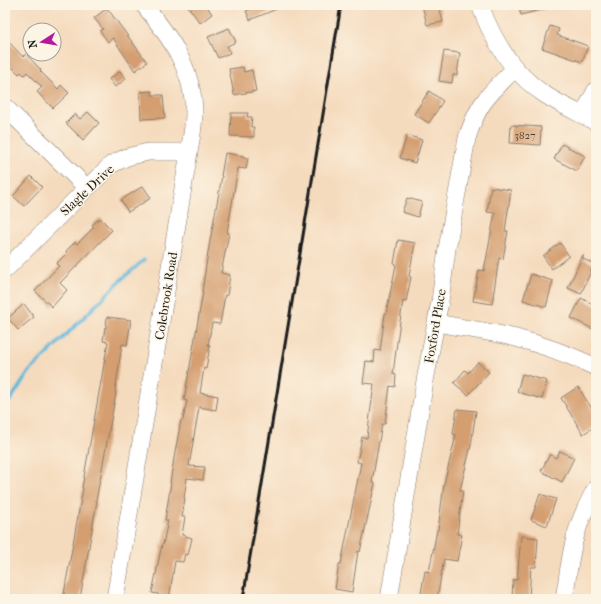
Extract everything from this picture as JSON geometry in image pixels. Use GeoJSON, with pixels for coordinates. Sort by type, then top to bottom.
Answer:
{"type":"FeatureCollection","features":[{"type":"Feature","properties":{"kind":"street","name":"Colebrook Road"},"geometry":{"type":"LineString","coordinates":[[115,599],[192,134],[194,111],[189,78],[181,58],[173,44],[144,5]]}},
{"type":"Feature","properties":{"kind":"street"},"geometry":{"type":"LineString","coordinates":[[480,5],[492,33],[507,58],[515,68],[544,94],[589,119],[596,90]]}},
{"type":"Feature","properties":{"kind":"street","name":"Foxford Place"},"geometry":{"type":"LineString","coordinates":[[389,599],[467,138],[482,104],[515,68]]}},
{"type":"Feature","properties":{"kind":"street"},"geometry":{"type":"LineString","coordinates":[[5,107],[87,188]]}},
{"type":"Feature","properties":{"kind":"street","name":"Slagle Drive"},"geometry":{"type":"LineString","coordinates":[[5,270],[112,164],[127,157],[148,152],[189,152]]}},
{"type":"Feature","properties":{"kind":"street"},"geometry":{"type":"LineString","coordinates":[[436,324],[443,324],[515,338],[551,348],[596,367]]}},
{"type":"Feature","properties":{"kind":"street"},"geometry":{"type":"LineString","coordinates":[[564,599],[573,545],[588,503],[596,488]]}},
{"type":"Feature","properties":{"kind":"building"},"geometry":{"type":"Polygon","coordinates":[[[187,5],[206,5],[212,14],[200,23],[187,5]]]}},
{"type":"Feature","properties":{"kind":"building"},"geometry":{"type":"Polygon","coordinates":[[[260,5],[286,5],[250,20],[246,11],[260,5]]]}},
{"type":"Feature","properties":{"kind":"building"},"geometry":{"type":"Polygon","coordinates":[[[422,5],[439,5],[443,22],[427,25],[422,5]]]}},
{"type":"Feature","properties":{"kind":"building"},"geometry":{"type":"Polygon","coordinates":[[[518,5],[547,5],[548,8],[521,15],[518,5]]]}},
{"type":"Feature","properties":{"kind":"building"},"geometry":{"type":"Polygon","coordinates":[[[107,8],[147,62],[135,71],[113,38],[108,42],[100,31],[103,29],[94,18],[107,8]]]}},
{"type":"Feature","properties":{"kind":"building"},"geometry":{"type":"Polygon","coordinates":[[[550,26],[559,29],[557,35],[588,46],[582,62],[542,48],[550,26]]]}},
{"type":"Feature","properties":{"kind":"building"},"geometry":{"type":"Polygon","coordinates":[[[229,28],[236,42],[227,46],[230,53],[218,58],[208,37],[229,28]]]}},
{"type":"Feature","properties":{"kind":"building"},"geometry":{"type":"Polygon","coordinates":[[[5,38],[22,56],[22,62],[34,62],[41,70],[40,71],[58,89],[61,85],[69,93],[53,108],[37,92],[42,87],[27,72],[24,75],[21,72],[19,74],[5,60],[5,38]]]}},
{"type":"Feature","properties":{"kind":"building"},"geometry":{"type":"Polygon","coordinates":[[[444,51],[460,53],[457,75],[453,75],[452,83],[439,81],[444,51]]]}},
{"type":"Feature","properties":{"kind":"building"},"geometry":{"type":"Polygon","coordinates":[[[243,67],[244,72],[252,70],[256,91],[234,95],[229,69],[243,67]]]}},
{"type":"Feature","properties":{"kind":"building"},"geometry":{"type":"Polygon","coordinates":[[[120,71],[126,79],[115,87],[109,79],[120,71]]]}},
{"type":"Feature","properties":{"kind":"building"},"geometry":{"type":"Polygon","coordinates":[[[152,91],[152,95],[163,95],[165,118],[141,119],[140,92],[152,91]]]}},
{"type":"Feature","properties":{"kind":"building"},"geometry":{"type":"Polygon","coordinates":[[[429,91],[443,101],[429,123],[414,114],[429,91]]]}},
{"type":"Feature","properties":{"kind":"building"},"geometry":{"type":"Polygon","coordinates":[[[88,112],[99,123],[83,140],[66,123],[75,114],[80,119],[88,112]]]}},
{"type":"Feature","properties":{"kind":"building"},"geometry":{"type":"Polygon","coordinates":[[[231,113],[248,113],[247,117],[252,117],[251,127],[254,127],[254,137],[230,136],[231,113]]]}},
{"type":"Feature","properties":{"kind":"building"},"geometry":{"type":"Polygon","coordinates":[[[511,125],[541,127],[540,145],[510,143],[511,125]]]}},
{"type":"Feature","properties":{"kind":"building"},"geometry":{"type":"Polygon","coordinates":[[[407,135],[422,140],[415,163],[400,158],[407,135]]]}},
{"type":"Feature","properties":{"kind":"building"},"geometry":{"type":"Polygon","coordinates":[[[562,144],[585,156],[577,171],[554,159],[562,144]]]}},
{"type":"Feature","properties":{"kind":"building"},"geometry":{"type":"Polygon","coordinates":[[[225,153],[248,158],[246,169],[238,168],[227,233],[229,233],[221,273],[230,275],[227,296],[225,295],[220,324],[212,323],[206,369],[204,368],[200,393],[218,396],[216,410],[199,407],[189,466],[205,467],[203,480],[187,478],[182,517],[185,517],[182,535],[192,538],[188,555],[185,554],[183,562],[175,561],[169,599],[158,597],[158,594],[152,593],[168,520],[165,520],[170,483],[181,420],[183,420],[187,401],[184,400],[225,153]]]}},
{"type":"Feature","properties":{"kind":"building"},"geometry":{"type":"Polygon","coordinates":[[[31,176],[42,187],[24,206],[13,196],[31,176]]]}},
{"type":"Feature","properties":{"kind":"building"},"geometry":{"type":"Polygon","coordinates":[[[143,186],[151,198],[128,212],[121,200],[143,186]]]}},
{"type":"Feature","properties":{"kind":"building"},"geometry":{"type":"Polygon","coordinates":[[[491,187],[511,190],[505,231],[508,231],[503,259],[499,258],[492,304],[473,301],[479,270],[484,271],[495,213],[487,212],[491,187]]]}},
{"type":"Feature","properties":{"kind":"building"},"geometry":{"type":"Polygon","coordinates":[[[407,198],[422,202],[418,217],[402,212],[407,198]]]}},
{"type":"Feature","properties":{"kind":"building"},"geometry":{"type":"Polygon","coordinates":[[[100,218],[112,230],[60,283],[67,290],[52,307],[35,291],[59,266],[56,264],[67,253],[66,251],[75,242],[77,244],[94,227],[92,225],[100,218]]]}},
{"type":"Feature","properties":{"kind":"building"},"geometry":{"type":"Polygon","coordinates":[[[398,240],[415,243],[409,276],[411,277],[406,302],[403,301],[397,342],[393,374],[396,375],[395,387],[390,386],[385,424],[382,424],[372,482],[375,483],[360,552],[358,551],[352,592],[335,589],[361,463],[357,462],[362,437],[367,438],[374,384],[363,383],[366,361],[374,362],[375,350],[380,351],[385,314],[396,265],[394,264],[398,240]]]}},
{"type":"Feature","properties":{"kind":"building"},"geometry":{"type":"Polygon","coordinates":[[[560,243],[569,256],[552,269],[543,256],[560,243]]]}},
{"type":"Feature","properties":{"kind":"building"},"geometry":{"type":"Polygon","coordinates":[[[583,255],[583,259],[594,264],[581,294],[568,288],[583,255]]]}},
{"type":"Feature","properties":{"kind":"building"},"geometry":{"type":"Polygon","coordinates":[[[531,274],[553,281],[546,307],[523,300],[531,274]]]}},
{"type":"Feature","properties":{"kind":"building"},"geometry":{"type":"Polygon","coordinates":[[[581,298],[596,306],[596,323],[593,329],[571,318],[581,298]]]}},
{"type":"Feature","properties":{"kind":"building"},"geometry":{"type":"Polygon","coordinates":[[[24,304],[34,317],[18,330],[8,318],[24,304]]]}},
{"type":"Feature","properties":{"kind":"building"},"geometry":{"type":"Polygon","coordinates":[[[107,317],[131,320],[127,345],[122,344],[116,393],[80,599],[63,599],[108,342],[103,341],[107,317]]]}},
{"type":"Feature","properties":{"kind":"building"},"geometry":{"type":"Polygon","coordinates":[[[478,362],[489,372],[468,395],[454,383],[465,370],[468,373],[478,362]]]}},
{"type":"Feature","properties":{"kind":"building"},"geometry":{"type":"Polygon","coordinates":[[[522,374],[547,381],[542,399],[517,392],[522,374]]]}},
{"type":"Feature","properties":{"kind":"building"},"geometry":{"type":"Polygon","coordinates":[[[578,387],[596,415],[596,426],[583,434],[561,398],[578,387]]]}},
{"type":"Feature","properties":{"kind":"building"},"geometry":{"type":"Polygon","coordinates":[[[457,409],[476,411],[471,445],[460,490],[463,490],[457,534],[462,535],[457,561],[444,559],[437,599],[420,599],[425,571],[429,572],[438,530],[444,484],[456,435],[453,434],[457,409]]]}},
{"type":"Feature","properties":{"kind":"building"},"geometry":{"type":"Polygon","coordinates":[[[560,451],[574,458],[562,482],[541,471],[550,454],[556,458],[560,451]]]}},
{"type":"Feature","properties":{"kind":"building"},"geometry":{"type":"Polygon","coordinates":[[[540,494],[556,499],[547,526],[531,520],[540,494]]]}},
{"type":"Feature","properties":{"kind":"building"},"geometry":{"type":"Polygon","coordinates":[[[521,536],[538,538],[536,567],[531,567],[529,599],[512,599],[513,580],[517,580],[521,536]]]}},
{"type":"Feature","properties":{"kind":"waterway"},"geometry":{"type":"LineString","coordinates":[[5,406],[29,372],[123,278],[144,260]]}},
{"type":"Feature","properties":{"kind":"railway"},"geometry":{"type":"LineString","coordinates":[[243,599],[341,5]]}}]}
